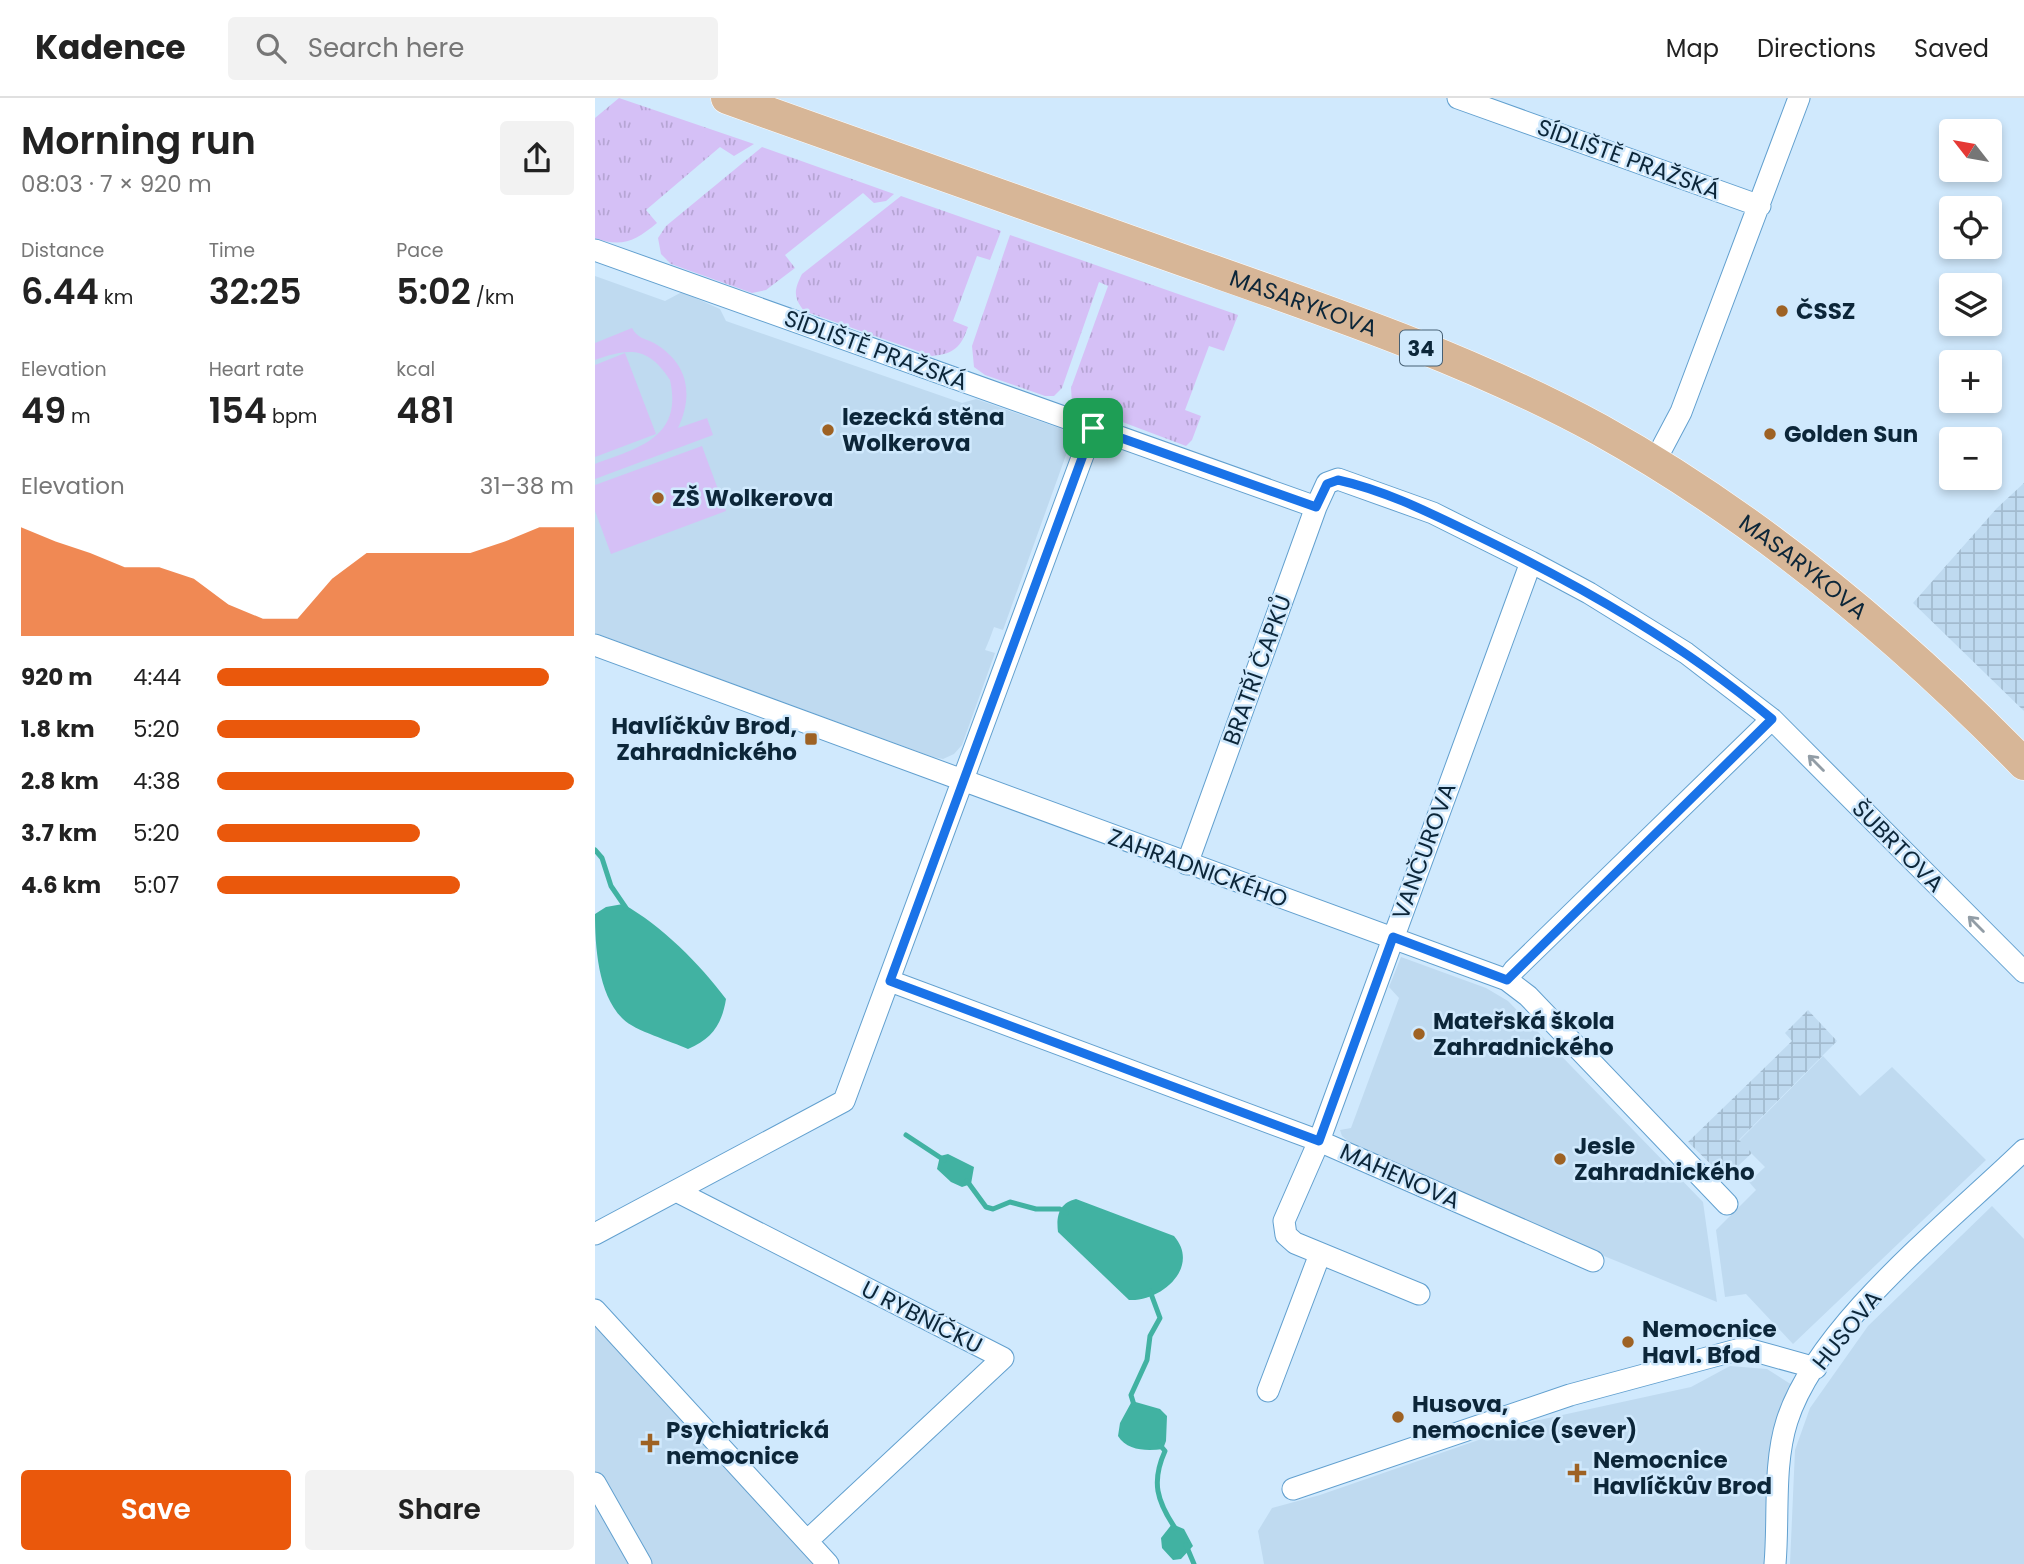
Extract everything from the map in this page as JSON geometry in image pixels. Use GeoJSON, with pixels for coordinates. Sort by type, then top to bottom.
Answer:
{"type":"FeatureCollection","features":[{"type":"Feature","properties":{"kind":"main road","name":"MASARYKOVA"},"geometry":{"type":"LineString","coordinates":[[726,98],[1395,338],[1558,409],[1654,463],[1741,521],[1868,617],[1975,714],[2024,764]]}},
{"type":"Feature","properties":{"kind":"street","name":"SÍDLIŠTĚ PRAŽSKÁ"},"geometry":{"type":"LineString","coordinates":[[1458,98],[1760,206]]}},
{"type":"Feature","properties":{"kind":"street"},"geometry":{"type":"LineString","coordinates":[[1654,463],[1681,412],[1799,98]]}},
{"type":"Feature","properties":{"kind":"street","name":"SÍDLIŠTĚ PRAŽSKÁ"},"geometry":{"type":"LineString","coordinates":[[595,250],[1316,507]]}},
{"type":"Feature","properties":{"kind":"street"},"geometry":{"type":"LineString","coordinates":[[595,1234],[844,1101],[1093,428]]}},
{"type":"Feature","properties":{"kind":"street","name":"BRATŘÍ ČAPKŮ"},"geometry":{"type":"LineString","coordinates":[[1187,864],[1316,507],[1323,489],[1332,480],[1345,481],[1433,513],[1531,562]]}},
{"type":"Feature","properties":{"kind":"street"},"geometry":{"type":"LineString","coordinates":[[1507,980],[1772,719],[1686,653],[1589,593],[1531,562]]}},
{"type":"Feature","properties":{"kind":"street","name":"VANČUROVA"},"geometry":{"type":"LineString","coordinates":[[1320,1254],[1286,1235],[1284,1221],[1319,1141],[1531,562]]}},
{"type":"Feature","properties":{"kind":"street","name":"ZAHRADNICKÉHO"},"geometry":{"type":"LineString","coordinates":[[595,645],[1507,980],[1528,996],[1727,1204]]}},
{"type":"Feature","properties":{"kind":"street","name":"ŠUBRTOVA"},"geometry":{"type":"LineString","coordinates":[[1772,719],[2024,972]]}},
{"type":"Feature","properties":{"kind":"street","name":"MAHENOVA"},"geometry":{"type":"LineString","coordinates":[[890,981],[1319,1141],[1593,1261]]}},
{"type":"Feature","properties":{"kind":"street","name":"HUSOVA"},"geometry":{"type":"LineString","coordinates":[[1775,1564],[1782,1444],[1796,1399],[1859,1308],[2024,1150]]}},
{"type":"Feature","properties":{"kind":"street","name":"U RYBNÍČKU"},"geometry":{"type":"LineString","coordinates":[[678,1192],[1003,1358],[807,1541]]}},
{"type":"Feature","properties":{"kind":"street"},"geometry":{"type":"LineString","coordinates":[[1268,1391],[1320,1254],[1419,1294]]}},
{"type":"Feature","properties":{"kind":"street"},"geometry":{"type":"LineString","coordinates":[[595,1310],[828,1564]]}},
{"type":"Feature","properties":{"kind":"street"},"geometry":{"type":"LineString","coordinates":[[1293,1489],[1548,1402],[1744,1348],[1816,1368]]}},
{"type":"Feature","properties":{"kind":"street"},"geometry":{"type":"LineString","coordinates":[[597,1491],[641,1564]]}},
{"type":"Feature","properties":{"kind":"shaded area","name":"ZŠ Wolkerova"},"geometry":{"type":"Polygon","coordinates":[[[595,276],[665,301],[682,292],[720,309],[726,321],[962,403],[976,399],[1062,429],[1070,444],[1003,630],[994,627],[985,650],[995,653],[962,745],[954,754],[943,759],[933,757],[595,633],[595,276]]]}},
{"type":"Feature","properties":{"kind":"shaded area"},"geometry":{"type":"Polygon","coordinates":[[[2024,483],[2024,711],[1913,603],[1997,508],[2024,483]]]}},
{"type":"Feature","properties":{"kind":"shaded area"},"geometry":{"type":"Polygon","coordinates":[[[623,904],[652,923],[679,946],[726,999],[722,1016],[714,1030],[688,1049],[636,1028],[623,1019],[608,997],[597,955],[595,914],[606,907],[623,904]]]}},
{"type":"Feature","properties":{"kind":"shaded area"},"geometry":{"type":"Polygon","coordinates":[[[1401,957],[1486,988],[1508,1001],[1703,1202],[1717,1302],[1604,1256],[1349,1142],[1342,1136],[1340,1130],[1351,1128],[1399,998],[1389,987],[1401,957]]]}},
{"type":"Feature","properties":{"kind":"shaded area"},"geometry":{"type":"Polygon","coordinates":[[[1808,1010],[1837,1041],[1739,1140],[1752,1153],[1725,1178],[1688,1142],[1792,1041],[1785,1033],[1808,1010]]]}},
{"type":"Feature","properties":{"kind":"shaded area"},"geometry":{"type":"Polygon","coordinates":[[[1823,1056],[1860,1096],[1892,1067],[1986,1160],[1793,1344],[1746,1294],[1725,1297],[1716,1230],[1756,1190],[1749,1182],[1765,1167],[1739,1141],[1823,1056]]]}},
{"type":"Feature","properties":{"kind":"shaded area"},"geometry":{"type":"Polygon","coordinates":[[[948,1154],[974,1167],[971,1184],[962,1187],[951,1182],[937,1169],[940,1156],[948,1154]]]}},
{"type":"Feature","properties":{"kind":"shaded area"},"geometry":{"type":"Polygon","coordinates":[[[1076,1199],[1174,1236],[1181,1248],[1183,1259],[1174,1280],[1153,1295],[1129,1300],[1058,1232],[1062,1207],[1076,1199]]]}},
{"type":"Feature","properties":{"kind":"shaded area","name":"Nemocnice Havlíčkův Brod"},"geometry":{"type":"Polygon","coordinates":[[[1992,1206],[2024,1239],[2024,1564],[1790,1564],[1795,1450],[1810,1408],[1868,1326],[1992,1206]]]}},
{"type":"Feature","properties":{"kind":"shaded area","name":"Psychiatrická nemocnice"},"geometry":{"type":"Polygon","coordinates":[[[595,1323],[814,1564],[595,1564],[595,1323]]]}},
{"type":"Feature","properties":{"kind":"shaded area","name":"Nemocnice Havlíčkův Brod"},"geometry":{"type":"Polygon","coordinates":[[[1730,1366],[1767,1369],[1792,1385],[1768,1564],[1264,1564],[1258,1531],[1272,1508],[1320,1495],[1530,1422],[1691,1387],[1730,1366]]]}},
{"type":"Feature","properties":{"kind":"shaded area"},"geometry":{"type":"Polygon","coordinates":[[[1132,1401],[1160,1409],[1167,1416],[1163,1449],[1144,1450],[1132,1447],[1118,1436],[1120,1423],[1132,1401]]]}},
{"type":"Feature","properties":{"kind":"shaded area"},"geometry":{"type":"Polygon","coordinates":[[[1172,1524],[1184,1529],[1193,1546],[1181,1559],[1173,1560],[1162,1548],[1161,1538],[1172,1524]]]}},
{"type":"Feature","properties":{"kind":"green space"},"geometry":{"type":"Polygon","coordinates":[[[619,98],[754,144],[734,156],[720,147],[646,210],[657,223],[635,238],[613,242],[595,238],[595,118],[619,98]]]}},
{"type":"Feature","properties":{"kind":"green space"},"geometry":{"type":"Polygon","coordinates":[[[762,147],[894,194],[886,201],[874,203],[863,193],[785,255],[795,268],[766,290],[752,293],[671,264],[661,254],[658,238],[666,226],[762,147]]]}},
{"type":"Feature","properties":{"kind":"green space"},"geometry":{"type":"Polygon","coordinates":[[[901,196],[1001,231],[990,260],[977,256],[953,321],[968,327],[963,340],[956,348],[946,353],[932,356],[804,311],[796,297],[802,274],[901,196]]]}},
{"type":"Feature","properties":{"kind":"green space"},"geometry":{"type":"Polygon","coordinates":[[[1010,235],[1238,315],[1224,351],[1209,346],[1185,410],[1201,416],[1192,440],[1186,446],[1072,403],[1071,388],[1108,286],[1099,282],[1062,388],[1054,396],[1045,396],[985,375],[974,367],[972,346],[1010,235]]]}},
{"type":"Feature","properties":{"kind":"green space"},"geometry":{"type":"Polygon","coordinates":[[[632,328],[639,336],[665,351],[681,370],[685,380],[686,403],[678,428],[707,418],[713,435],[595,479],[595,464],[641,446],[663,428],[670,415],[670,380],[654,361],[646,356],[628,352],[595,360],[595,343],[632,328]]]}},
{"type":"Feature","properties":{"kind":"green space","name":"ZŠ Wolkerova"},"geometry":{"type":"Polygon","coordinates":[[[625,353],[656,434],[595,457],[595,365],[625,353]]]}},
{"type":"Feature","properties":{"kind":"green space","name":"ZŠ Wolkerova"},"geometry":{"type":"Polygon","coordinates":[[[702,446],[726,511],[611,554],[595,511],[595,485],[702,446]]]}},
{"type":"Feature","properties":{"kind":"waterway"},"geometry":{"type":"LineString","coordinates":[[595,850],[602,858],[611,886],[626,908]]}},
{"type":"Feature","properties":{"kind":"waterway"},"geometry":{"type":"LineString","coordinates":[[906,1135],[944,1160]]}},
{"type":"Feature","properties":{"kind":"waterway"},"geometry":{"type":"LineString","coordinates":[[967,1181],[986,1207],[993,1209],[1010,1202],[1036,1209],[1060,1209],[1066,1213]]}},
{"type":"Feature","properties":{"kind":"waterway"},"geometry":{"type":"LineString","coordinates":[[1134,1405],[1131,1395],[1147,1360],[1150,1336],[1160,1318],[1150,1291]]}},
{"type":"Feature","properties":{"kind":"waterway"},"geometry":{"type":"LineString","coordinates":[[1160,1445],[1165,1451],[1158,1472],[1158,1491],[1175,1528]]}},
{"type":"Feature","properties":{"kind":"waterway"},"geometry":{"type":"LineString","coordinates":[[1186,1545],[1194,1564]]}},
{"type":"Feature","properties":{"kind":"place","name":"ČSSZ"},"geometry":{"type":"Point","coordinates":[1782,311]}},
{"type":"Feature","properties":{"kind":"place","name":"lezecká stěna Wolkerova"},"geometry":{"type":"Point","coordinates":[828,430]}},
{"type":"Feature","properties":{"kind":"place","name":"Golden Sun"},"geometry":{"type":"Point","coordinates":[1770,434]}},
{"type":"Feature","properties":{"kind":"place","name":"ZŠ Wolkerova"},"geometry":{"type":"Point","coordinates":[658,498]}},
{"type":"Feature","properties":{"kind":"place","name":"Havlíčkův Brod, Zahradnického"},"geometry":{"type":"Point","coordinates":[811,739]}},
{"type":"Feature","properties":{"kind":"place","name":"Mateřská škola Zahradnického"},"geometry":{"type":"Point","coordinates":[1419,1034]}},
{"type":"Feature","properties":{"kind":"place","name":"Jesle Zahradnického"},"geometry":{"type":"Point","coordinates":[1560,1159]}},
{"type":"Feature","properties":{"kind":"place","name":"Nemocnice Havl. Bfod"},"geometry":{"type":"Point","coordinates":[1628,1342]}},
{"type":"Feature","properties":{"kind":"place","name":"Husova, nemocnice (sever)"},"geometry":{"type":"Point","coordinates":[1398,1417]}},
{"type":"Feature","properties":{"kind":"place","name":"Psychiatrická nemocnice"},"geometry":{"type":"Point","coordinates":[650,1443]}},
{"type":"Feature","properties":{"kind":"place","name":"Nemocnice Havlíčkův Brod"},"geometry":{"type":"Point","coordinates":[1577,1473]}},
{"type":"Feature","properties":{"kind":"route"},"geometry":{"type":"LineString","coordinates":[[1093,428],[1316,507],[1327,484],[1338,480],[1433,513],[1615,608],[1686,653],[1772,719],[1514,970],[1507,980],[1393,937],[1319,1141],[890,981],[1093,428]]}}]}
